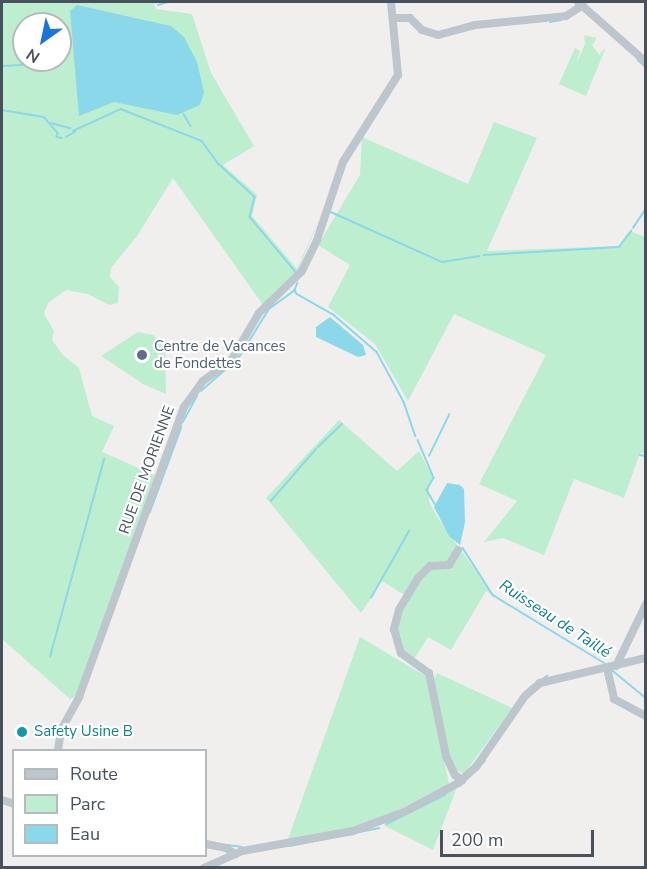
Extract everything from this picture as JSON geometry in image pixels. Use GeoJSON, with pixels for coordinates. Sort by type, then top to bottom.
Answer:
{"type":"FeatureCollection","features":[{"type":"Feature","properties":{"kind":"street","name":"RUE DE MORIENNE"},"geometry":{"type":"LineString","coordinates":[[58,749],[61,730],[79,697],[184,407],[203,381],[232,359],[259,313],[302,272],[317,240],[343,162],[398,75],[395,18],[391,2]]}},
{"type":"Feature","properties":{"kind":"street"},"geometry":{"type":"LineString","coordinates":[[395,18],[410,18],[422,30],[438,35],[475,25],[566,16],[580,3],[645,62]]}},
{"type":"Feature","properties":{"kind":"street"},"geometry":{"type":"LineString","coordinates":[[458,550],[449,565],[430,566],[418,578],[399,610],[394,629],[401,653],[429,673],[446,756],[455,775],[462,780]]}},
{"type":"Feature","properties":{"kind":"street"},"geometry":{"type":"LineString","coordinates":[[645,604],[610,667],[614,699],[645,716]]}},
{"type":"Feature","properties":{"kind":"street"},"geometry":{"type":"LineString","coordinates":[[204,867],[235,854],[369,826],[462,780],[476,767],[532,689],[559,676],[645,658]]}},
{"type":"Feature","properties":{"kind":"street"},"geometry":{"type":"LineString","coordinates":[[207,843],[226,848],[235,854]]}},
{"type":"Feature","properties":{"kind":"green space"},"geometry":{"type":"Polygon","coordinates":[[[2,2],[161,2],[154,4],[156,9],[192,14],[211,73],[254,146],[223,165],[257,195],[252,216],[297,269],[324,208],[298,270],[263,305],[173,178],[137,236],[111,268],[110,277],[119,287],[118,303],[109,305],[88,294],[66,290],[48,303],[44,314],[54,331],[52,340],[63,355],[79,368],[92,416],[114,426],[102,452],[157,476],[76,696],[70,699],[2,639],[2,2]]]}},
{"type":"Feature","properties":{"kind":"green space"},"geometry":{"type":"Polygon","coordinates":[[[584,35],[597,38],[592,45],[599,55],[606,47],[586,96],[559,84],[575,48],[580,51],[576,64],[585,44],[584,35]]]}},
{"type":"Feature","properties":{"kind":"green space"},"geometry":{"type":"Polygon","coordinates":[[[494,122],[537,138],[487,251],[620,246],[630,231],[645,237],[645,453],[640,453],[624,498],[574,479],[544,555],[503,538],[484,542],[517,501],[479,484],[546,355],[454,314],[408,401],[375,344],[328,307],[350,265],[318,245],[360,175],[362,137],[468,184],[494,122]]]}},
{"type":"Feature","properties":{"kind":"green space"},"geometry":{"type":"Polygon","coordinates":[[[138,332],[153,335],[165,345],[166,394],[143,384],[101,356],[138,332]]]}},
{"type":"Feature","properties":{"kind":"green space"},"geometry":{"type":"Polygon","coordinates":[[[339,420],[397,471],[419,451],[433,478],[429,485],[429,502],[438,518],[493,595],[512,609],[486,591],[451,650],[428,637],[414,659],[403,652],[394,634],[406,596],[382,581],[361,613],[266,498],[339,420]]]}},
{"type":"Feature","properties":{"kind":"green space"},"geometry":{"type":"Polygon","coordinates":[[[360,637],[427,677],[449,784],[389,815],[348,829],[288,839],[360,637]]]}},
{"type":"Feature","properties":{"kind":"green space"},"geometry":{"type":"Polygon","coordinates":[[[437,673],[512,708],[464,774],[455,769],[447,749],[434,680],[437,673]]]}},
{"type":"Feature","properties":{"kind":"green space"},"geometry":{"type":"Polygon","coordinates":[[[457,787],[433,850],[385,826],[384,824],[457,787]]]}},
{"type":"Feature","properties":{"kind":"water"},"geometry":{"type":"Polygon","coordinates":[[[77,5],[171,26],[184,37],[197,62],[204,92],[200,105],[177,115],[114,102],[79,116],[72,12],[70,11],[77,5]]]}},
{"type":"Feature","properties":{"kind":"water"},"geometry":{"type":"Polygon","coordinates":[[[330,317],[363,345],[366,355],[358,357],[316,337],[316,327],[330,317]]]}},
{"type":"Feature","properties":{"kind":"water"},"geometry":{"type":"Polygon","coordinates":[[[447,483],[460,485],[464,489],[465,522],[460,545],[449,536],[434,507],[447,483]]]}},
{"type":"Feature","properties":{"kind":"waterway"},"geometry":{"type":"LineString","coordinates":[[158,5],[168,2]]}},
{"type":"Feature","properties":{"kind":"waterway"},"geometry":{"type":"LineString","coordinates":[[550,22],[561,20]]}},
{"type":"Feature","properties":{"kind":"waterway"},"geometry":{"type":"LineString","coordinates":[[638,60],[646,67]]}},
{"type":"Feature","properties":{"kind":"waterway"},"geometry":{"type":"LineString","coordinates":[[2,66],[12,65]]}},
{"type":"Feature","properties":{"kind":"waterway","name":"Ruisseau de Taillé"},"geometry":{"type":"LineString","coordinates":[[73,131],[121,109],[202,141],[219,164],[255,197],[250,217],[296,272]]}},
{"type":"Feature","properties":{"kind":"waterway","name":"Ruisseau de Taillé"},"geometry":{"type":"LineString","coordinates":[[2,110],[44,117],[58,133],[57,137],[62,138]]}},
{"type":"Feature","properties":{"kind":"waterway"},"geometry":{"type":"LineString","coordinates":[[184,114],[191,126]]}},
{"type":"Feature","properties":{"kind":"waterway","name":"Ruisseau de Taillé"},"geometry":{"type":"LineString","coordinates":[[51,123],[70,128]]}},
{"type":"Feature","properties":{"kind":"waterway","name":"Ruisseau de Taillé"},"geometry":{"type":"LineString","coordinates":[[66,137],[75,132]]}},
{"type":"Feature","properties":{"kind":"waterway"},"geometry":{"type":"LineString","coordinates":[[633,228],[646,209]]}},
{"type":"Feature","properties":{"kind":"waterway"},"geometry":{"type":"LineString","coordinates":[[331,212],[442,262],[480,256]]}},
{"type":"Feature","properties":{"kind":"waterway"},"geometry":{"type":"LineString","coordinates":[[484,255],[619,247],[631,231]]}},
{"type":"Feature","properties":{"kind":"waterway","name":"Ruisseau de Taillé"},"geometry":{"type":"LineString","coordinates":[[298,283],[295,290],[297,294],[334,315],[377,352],[404,402],[416,436]]}},
{"type":"Feature","properties":{"kind":"waterway"},"geometry":{"type":"LineString","coordinates":[[238,359],[269,309],[295,290]]}},
{"type":"Feature","properties":{"kind":"waterway"},"geometry":{"type":"LineString","coordinates":[[201,391],[231,365]]}},
{"type":"Feature","properties":{"kind":"waterway"},"geometry":{"type":"LineString","coordinates":[[183,422],[197,396]]}},
{"type":"Feature","properties":{"kind":"waterway"},"geometry":{"type":"LineString","coordinates":[[429,456],[449,415]]}},
{"type":"Feature","properties":{"kind":"waterway"},"geometry":{"type":"LineString","coordinates":[[318,447],[342,424]]}},
{"type":"Feature","properties":{"kind":"waterway"},"geometry":{"type":"LineString","coordinates":[[150,512],[181,428]]}},
{"type":"Feature","properties":{"kind":"waterway","name":"Ruisseau de Taillé"},"geometry":{"type":"LineString","coordinates":[[418,440],[434,478],[427,490],[435,504]]}},
{"type":"Feature","properties":{"kind":"waterway"},"geometry":{"type":"LineString","coordinates":[[271,501],[316,449]]}},
{"type":"Feature","properties":{"kind":"waterway"},"geometry":{"type":"LineString","coordinates":[[640,455],[646,456]]}},
{"type":"Feature","properties":{"kind":"waterway"},"geometry":{"type":"LineString","coordinates":[[50,657],[104,459]]}},
{"type":"Feature","properties":{"kind":"waterway"},"geometry":{"type":"LineString","coordinates":[[371,598],[409,531]]}},
{"type":"Feature","properties":{"kind":"waterway","name":"Ruisseau de Taillé"},"geometry":{"type":"LineString","coordinates":[[463,548],[493,595],[606,664]]}},
{"type":"Feature","properties":{"kind":"waterway","name":"Ruisseau de Taillé"},"geometry":{"type":"LineString","coordinates":[[612,670],[646,698]]}},
{"type":"Feature","properties":{"kind":"waterway"},"geometry":{"type":"LineString","coordinates":[[543,679],[547,676]]}},
{"type":"Feature","properties":{"kind":"waterway"},"geometry":{"type":"LineString","coordinates":[[460,786],[485,761]]}},
{"type":"Feature","properties":{"kind":"waterway"},"geometry":{"type":"LineString","coordinates":[[387,824],[445,795]]}},
{"type":"Feature","properties":{"kind":"waterway"},"geometry":{"type":"LineString","coordinates":[[290,846],[379,828]]}},
{"type":"Feature","properties":{"kind":"waterway"},"geometry":{"type":"LineString","coordinates":[[228,845],[242,847]]}},
{"type":"Feature","properties":{"kind":"place","name":"Centre de Vacances de Fondettes"},"geometry":{"type":"Point","coordinates":[142,355]}},
{"type":"Feature","properties":{"kind":"place","name":"Safety Usine B"},"geometry":{"type":"Point","coordinates":[22,732]}}]}
